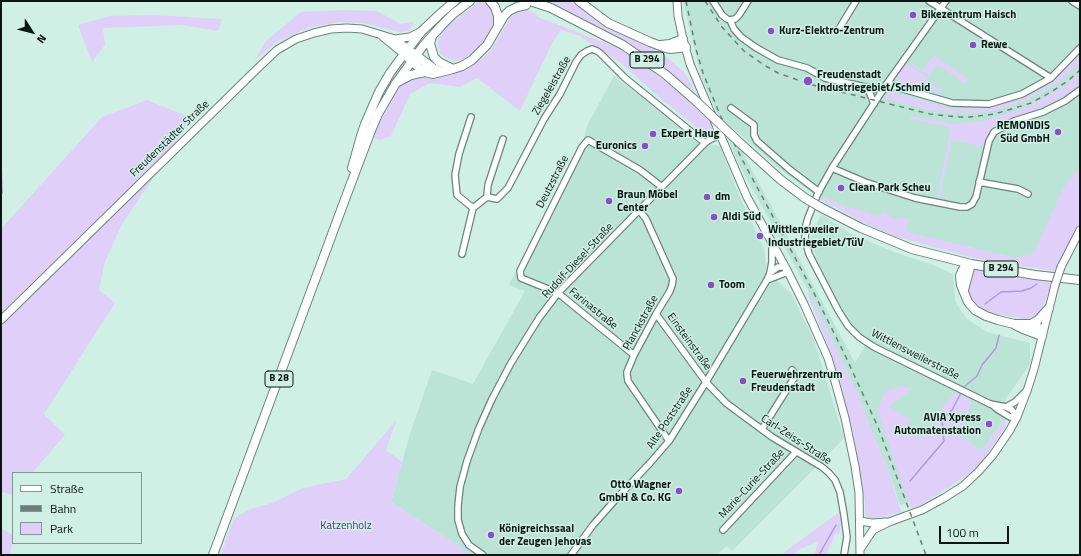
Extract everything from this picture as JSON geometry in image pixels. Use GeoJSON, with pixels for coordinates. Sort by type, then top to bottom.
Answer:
{"type":"FeatureCollection","features":[{"type":"Feature","properties":{"kind":"main road"},"geometry":{"type":"LineString","coordinates":[[490,1],[495,7],[498,16],[498,26]]}},
{"type":"Feature","properties":{"kind":"main road","name":"B 294"},"geometry":{"type":"LineString","coordinates":[[511,1],[528,3],[565,15],[624,45],[665,74],[781,180],[805,198],[860,228],[912,249],[946,258],[1035,274],[1080,280]]}},
{"type":"Feature","properties":{"kind":"main road"},"geometry":{"type":"LineString","coordinates":[[579,1],[586,4],[600,18],[608,23],[650,42],[671,49],[684,43]]}},
{"type":"Feature","properties":{"kind":"main road","name":"B 28"},"geometry":{"type":"LineString","coordinates":[[344,202],[360,136],[379,92],[390,73],[422,31],[440,13],[454,2]]}},
{"type":"Feature","properties":{"kind":"main road","name":"B 28"},"geometry":{"type":"LineString","coordinates":[[213,555],[378,114],[396,83],[414,58],[453,14],[468,2]]}},
{"type":"Feature","properties":{"kind":"main road"},"geometry":{"type":"LineString","coordinates":[[414,58],[418,67],[425,72],[433,74],[462,66],[480,54],[504,16],[509,11],[528,3]]}},
{"type":"Feature","properties":{"kind":"main road"},"geometry":{"type":"LineString","coordinates":[[432,36],[430,44],[434,57],[439,62],[453,69]]}},
{"type":"Feature","properties":{"kind":"main road"},"geometry":{"type":"LineString","coordinates":[[406,51],[414,58],[440,72]]}},
{"type":"Feature","properties":{"kind":"main road"},"geometry":{"type":"LineString","coordinates":[[396,83],[412,75],[425,72]]}},
{"type":"Feature","properties":{"kind":"main road"},"geometry":{"type":"LineString","coordinates":[[946,258],[957,270],[968,302],[975,310],[986,316],[1014,324],[1042,336]]}},
{"type":"Feature","properties":{"kind":"main road"},"geometry":{"type":"LineString","coordinates":[[960,276],[962,271],[969,263]]}},
{"type":"Feature","properties":{"kind":"main road"},"geometry":{"type":"LineString","coordinates":[[964,293],[969,263]]}},
{"type":"Feature","properties":{"kind":"main road"},"geometry":{"type":"LineString","coordinates":[[1031,324],[1038,320],[1049,308]]}},
{"type":"Feature","properties":{"kind":"main road"},"geometry":{"type":"LineString","coordinates":[[1014,324],[1031,324],[1037,326],[1042,336]]}},
{"type":"Feature","properties":{"kind":"street"},"geometry":{"type":"LineString","coordinates":[[677,1],[678,16],[684,43],[698,84],[747,196],[787,270],[819,338],[836,385],[845,418],[855,466],[859,493],[861,552]]}},
{"type":"Feature","properties":{"kind":"street"},"geometry":{"type":"LineString","coordinates":[[713,1],[722,15],[730,20],[734,29],[741,37],[778,60],[807,68],[825,78],[883,90]]}},
{"type":"Feature","properties":{"kind":"street"},"geometry":{"type":"LineString","coordinates":[[730,20],[735,19],[739,15],[748,1]]}},
{"type":"Feature","properties":{"kind":"street"},"geometry":{"type":"LineString","coordinates":[[840,29],[856,1]]}},
{"type":"Feature","properties":{"kind":"street"},"geometry":{"type":"LineString","coordinates":[[929,1],[1051,78]]}},
{"type":"Feature","properties":{"kind":"street","name":"Wittlensweilerstraße"},"geometry":{"type":"LineString","coordinates":[[946,1],[888,82],[832,168],[819,192],[806,225],[805,240],[809,254],[838,310],[848,326],[859,337],[874,347],[990,404],[1010,417],[1017,417]]}},
{"type":"Feature","properties":{"kind":"street"},"geometry":{"type":"LineString","coordinates":[[1072,1],[1080,6]]}},
{"type":"Feature","properties":{"kind":"street","name":"Freudenstädter Straße"},"geometry":{"type":"LineString","coordinates":[[1,320],[277,50],[296,38],[331,29],[347,28],[362,30],[395,39],[406,51]]}},
{"type":"Feature","properties":{"kind":"street"},"geometry":{"type":"LineString","coordinates":[[395,39],[410,36],[422,31]]}},
{"type":"Feature","properties":{"kind":"street","name":"Freudenstädter Straße"},"geometry":{"type":"LineString","coordinates":[[380,35],[406,51]]}},
{"type":"Feature","properties":{"kind":"street"},"geometry":{"type":"LineString","coordinates":[[888,82],[896,87],[952,103],[989,104],[1022,94],[1051,78],[1080,48]]}},
{"type":"Feature","properties":{"kind":"street","name":"Ziegeleistraße"},"geometry":{"type":"LineString","coordinates":[[473,208],[487,197],[497,199],[508,188],[576,62],[581,55],[587,51],[592,50],[600,53],[625,78],[705,143]]}},
{"type":"Feature","properties":{"kind":"street"},"geometry":{"type":"LineString","coordinates":[[868,88],[874,104]]}},
{"type":"Feature","properties":{"kind":"street"},"geometry":{"type":"LineString","coordinates":[[832,168],[865,182],[921,199],[960,207],[967,206],[972,204],[976,197],[989,141],[994,132],[1014,121],[1043,112],[1065,101],[1080,90]]}},
{"type":"Feature","properties":{"kind":"street"},"geometry":{"type":"LineString","coordinates":[[732,108],[754,124],[754,135],[757,141],[789,169],[819,192]]}},
{"type":"Feature","properties":{"kind":"street"},"geometry":{"type":"LineString","coordinates":[[462,254],[473,208],[457,195],[455,175],[459,154],[472,117]]}},
{"type":"Feature","properties":{"kind":"street","name":"Rudolf-Diesel-Straße"},"geometry":{"type":"LineString","coordinates":[[483,555],[469,545],[462,534],[458,520],[460,487],[467,461],[479,428],[511,363],[539,318],[558,294],[705,143],[720,135]]}},
{"type":"Feature","properties":{"kind":"street"},"geometry":{"type":"LineString","coordinates":[[487,197],[488,185],[503,139]]}},
{"type":"Feature","properties":{"kind":"street","name":"Deutzstraße"},"geometry":{"type":"LineString","coordinates":[[558,294],[521,278],[520,270],[582,147],[588,140],[640,170],[662,187]]}},
{"type":"Feature","properties":{"kind":"street"},"geometry":{"type":"LineString","coordinates":[[979,182],[1018,189],[1028,194]]}},
{"type":"Feature","properties":{"kind":"street","name":"Planckstraße"},"geometry":{"type":"LineString","coordinates":[[639,210],[646,219],[673,279],[670,291],[634,356],[627,372],[628,381],[669,441]]}},
{"type":"Feature","properties":{"kind":"street"},"geometry":{"type":"LineString","coordinates":[[861,552],[873,530],[889,522],[922,510],[962,486],[978,472],[1002,442],[1017,417],[1027,391],[1061,267],[1080,230]]}},
{"type":"Feature","properties":{"kind":"street","name":"Alte Poststraße"},"geometry":{"type":"LineString","coordinates":[[571,555],[593,525],[616,498],[669,441],[767,280],[772,262],[772,243]]}},
{"type":"Feature","properties":{"kind":"street"},"geometry":{"type":"LineString","coordinates":[[770,273],[778,267],[787,270]]}},
{"type":"Feature","properties":{"kind":"street"},"geometry":{"type":"LineString","coordinates":[[767,280],[787,270]]}},
{"type":"Feature","properties":{"kind":"street","name":"Farinastraße"},"geometry":{"type":"LineString","coordinates":[[558,294],[634,356]]}},
{"type":"Feature","properties":{"kind":"street","name":"Einsteinstraße"},"geometry":{"type":"LineString","coordinates":[[656,314],[706,382]]}},
{"type":"Feature","properties":{"kind":"street"},"geometry":{"type":"LineString","coordinates":[[762,429],[796,375],[792,370]]}},
{"type":"Feature","properties":{"kind":"street","name":"Carl-Zeiss-Straße"},"geometry":{"type":"LineString","coordinates":[[706,382],[726,403],[772,437],[822,467],[835,480],[840,492],[847,537],[844,555]]}},
{"type":"Feature","properties":{"kind":"street"},"geometry":{"type":"LineString","coordinates":[[1006,407],[1015,402],[1027,391]]}},
{"type":"Feature","properties":{"kind":"street","name":"Wittlensweilerstraße"},"geometry":{"type":"LineString","coordinates":[[990,404],[1006,407]]}},
{"type":"Feature","properties":{"kind":"street"},"geometry":{"type":"LineString","coordinates":[[1006,407],[1012,410],[1017,417]]}},
{"type":"Feature","properties":{"kind":"street","name":"Marie-Curie-Straße"},"geometry":{"type":"LineString","coordinates":[[723,530],[796,452]]}},
{"type":"Feature","properties":{"kind":"street"},"geometry":{"type":"LineString","coordinates":[[860,524],[889,522]]}},
{"type":"Feature","properties":{"kind":"street"},"geometry":{"type":"LineString","coordinates":[[860,524],[873,530]]}},
{"type":"Feature","properties":{"kind":"shaded area"},"geometry":{"type":"Polygon","coordinates":[[[683,1],[1080,1],[1080,217],[1052,267],[897,230],[827,204],[778,168],[731,126],[746,159],[855,363],[869,339],[855,329],[842,311],[816,257],[810,240],[821,214],[851,234],[953,274],[955,301],[967,319],[987,332],[1030,343],[1030,364],[1005,400],[1005,419],[982,451],[961,436],[971,400],[945,404],[930,429],[919,438],[879,411],[909,502],[900,505],[888,469],[871,430],[860,399],[810,294],[739,164],[701,76],[683,1]]]}},
{"type":"Feature","properties":{"kind":"shaded area"},"geometry":{"type":"Polygon","coordinates":[[[614,76],[678,125],[704,149],[710,145],[720,146],[739,195],[764,249],[766,265],[778,282],[791,293],[814,340],[844,438],[732,551],[727,546],[716,555],[472,555],[391,502],[410,434],[432,370],[473,384],[525,291],[509,285],[584,139],[587,126],[614,76]]]}},
{"type":"Feature","properties":{"kind":"green space"},"geometry":{"type":"Polygon","coordinates":[[[480,1],[487,3],[491,7],[494,17],[492,29],[484,43],[461,60],[455,61],[446,58],[440,53],[438,45],[441,32],[480,1]]]}},
{"type":"Feature","properties":{"kind":"green space"},"geometry":{"type":"Polygon","coordinates":[[[547,1],[577,1],[657,50],[669,59],[684,72],[694,88],[694,91],[616,35],[547,1]]]}},
{"type":"Feature","properties":{"kind":"green space"},"geometry":{"type":"Polygon","coordinates":[[[345,10],[377,11],[400,24],[414,22],[409,31],[400,32],[363,23],[340,22],[311,27],[278,41],[255,60],[266,41],[301,12],[345,10]]]}},
{"type":"Feature","properties":{"kind":"green space"},"geometry":{"type":"Polygon","coordinates":[[[525,10],[532,11],[538,17],[616,47],[638,60],[703,113],[712,124],[712,129],[706,136],[698,132],[693,124],[660,98],[621,63],[580,36],[561,30],[552,43],[520,111],[477,78],[460,87],[430,83],[410,94],[391,136],[380,140],[373,138],[399,87],[408,80],[464,69],[477,62],[493,47],[510,18],[525,10]]]}},
{"type":"Feature","properties":{"kind":"green space"},"geometry":{"type":"Polygon","coordinates":[[[153,15],[222,19],[218,31],[183,25],[103,28],[105,45],[92,62],[78,25],[110,16],[153,15]]]}},
{"type":"Feature","properties":{"kind":"green space"},"geometry":{"type":"Polygon","coordinates":[[[1080,53],[1080,63],[1055,85],[1027,100],[1001,109],[979,113],[949,113],[933,111],[884,98],[889,92],[947,108],[960,109],[987,107],[1015,102],[1038,92],[1053,82],[1080,53]]]}},
{"type":"Feature","properties":{"kind":"green space"},"geometry":{"type":"Polygon","coordinates":[[[934,55],[968,79],[966,84],[938,65],[929,76],[908,62],[909,61],[923,70],[934,55]]]}},
{"type":"Feature","properties":{"kind":"green space"},"geometry":{"type":"Polygon","coordinates":[[[907,64],[928,77],[927,80],[943,92],[942,93],[914,85],[913,87],[900,83],[897,79],[897,74],[907,64]]]}},
{"type":"Feature","properties":{"kind":"green space"},"geometry":{"type":"Polygon","coordinates":[[[1080,73],[1080,82],[1076,86],[1077,87],[1065,96],[1038,109],[996,125],[987,137],[984,147],[952,140],[939,200],[937,200],[951,127],[909,119],[911,116],[954,124],[987,121],[990,118],[1022,109],[1039,101],[1061,88],[1080,73]]]}},
{"type":"Feature","properties":{"kind":"green space"},"geometry":{"type":"Polygon","coordinates":[[[147,100],[191,118],[122,224],[104,264],[99,290],[115,303],[44,414],[65,435],[33,472],[12,472],[12,495],[1,492],[1,229],[102,117],[147,100]]]}},
{"type":"Feature","properties":{"kind":"green space"},"geometry":{"type":"Polygon","coordinates":[[[1080,166],[1080,226],[1054,271],[974,258],[894,236],[864,223],[824,201],[820,197],[822,196],[840,204],[878,216],[884,211],[890,216],[899,219],[909,218],[907,232],[1019,259],[1020,255],[1028,256],[1035,251],[1062,190],[1080,166]]]}},
{"type":"Feature","properties":{"kind":"green space"},"geometry":{"type":"Polygon","coordinates":[[[977,267],[1053,281],[1042,308],[1035,318],[1030,320],[997,314],[982,309],[975,304],[968,293],[971,272],[977,267]]]}},
{"type":"Feature","properties":{"kind":"green space"},"geometry":{"type":"Polygon","coordinates":[[[807,293],[810,294],[860,399],[871,430],[888,469],[901,512],[871,518],[865,515],[865,500],[853,432],[833,358],[807,293]]]}},
{"type":"Feature","properties":{"kind":"green space"},"geometry":{"type":"Polygon","coordinates":[[[900,386],[913,388],[889,407],[910,419],[905,429],[919,438],[930,429],[945,404],[956,392],[971,400],[961,436],[982,451],[1005,419],[1006,427],[980,464],[962,479],[919,506],[911,508],[878,411],[884,393],[900,386]]]}},
{"type":"Feature","properties":{"kind":"green space","name":"Katzenholz"},"geometry":{"type":"Polygon","coordinates":[[[396,421],[386,450],[402,462],[391,502],[472,555],[221,555],[234,518],[251,509],[272,503],[303,488],[346,479],[396,421]]]}},
{"type":"Feature","properties":{"kind":"green space"},"geometry":{"type":"Polygon","coordinates":[[[841,511],[840,533],[835,535],[826,555],[814,555],[819,541],[798,550],[793,555],[782,555],[787,550],[841,511]]]}},
{"type":"Feature","properties":{"kind":"green space"},"geometry":{"type":"Polygon","coordinates":[[[1,528],[12,534],[12,544],[10,555],[1,555],[1,528]]]}},
{"type":"Feature","properties":{"kind":"waterway"},"geometry":{"type":"LineString","coordinates":[[1,165],[2,193]]}},
{"type":"Feature","properties":{"kind":"waterway"},"geometry":{"type":"LineString","coordinates":[[985,304],[1001,292],[1022,291],[1037,284]]}},
{"type":"Feature","properties":{"kind":"waterway"},"geometry":{"type":"LineString","coordinates":[[965,386],[977,376],[982,365],[996,348],[999,335]]}},
{"type":"Feature","properties":{"kind":"waterway"},"geometry":{"type":"LineString","coordinates":[[910,481],[944,441],[942,420],[952,410],[961,393]]}},
{"type":"Feature","properties":{"kind":"waterway"},"geometry":{"type":"LineString","coordinates":[[819,555],[836,525]]}},
{"type":"Feature","properties":{"kind":"railway"},"geometry":{"type":"LineString","coordinates":[[686,1],[696,49],[703,73],[720,115],[844,353],[878,427],[926,555]]}},
{"type":"Feature","properties":{"kind":"railway"},"geometry":{"type":"LineString","coordinates":[[705,1],[722,27],[744,51],[778,73],[809,84],[930,114],[970,117],[1005,111],[1031,103],[1069,80],[1080,70]]}},
{"type":"Feature","properties":{"kind":"place","name":"Bikezentrum Haisch"},"geometry":{"type":"Point","coordinates":[913,15]}},
{"type":"Feature","properties":{"kind":"place","name":"Kurz-Elektro-Zentrum"},"geometry":{"type":"Point","coordinates":[771,31]}},
{"type":"Feature","properties":{"kind":"place","name":"Rewe"},"geometry":{"type":"Point","coordinates":[973,45]}},
{"type":"Feature","properties":{"kind":"place","name":"Freudenstadt Industriegebiet/Schmid"},"geometry":{"type":"Point","coordinates":[808,81]}},
{"type":"Feature","properties":{"kind":"place","name":"REMONDIS Süd GmbH"},"geometry":{"type":"Point","coordinates":[1058,132]}},
{"type":"Feature","properties":{"kind":"place","name":"Expert Haug"},"geometry":{"type":"Point","coordinates":[653,134]}},
{"type":"Feature","properties":{"kind":"place","name":"Euronics"},"geometry":{"type":"Point","coordinates":[645,146]}},
{"type":"Feature","properties":{"kind":"place","name":"Clean Park Scheu"},"geometry":{"type":"Point","coordinates":[841,188]}},
{"type":"Feature","properties":{"kind":"place","name":"dm"},"geometry":{"type":"Point","coordinates":[707,197]}},
{"type":"Feature","properties":{"kind":"place","name":"Braun Möbel Center"},"geometry":{"type":"Point","coordinates":[609,201]}},
{"type":"Feature","properties":{"kind":"place","name":"Aldi Süd"},"geometry":{"type":"Point","coordinates":[714,217]}},
{"type":"Feature","properties":{"kind":"place","name":"Wittlensweiler Industriegebiet/TüV"},"geometry":{"type":"Point","coordinates":[760,236]}},
{"type":"Feature","properties":{"kind":"place","name":"Toom"},"geometry":{"type":"Point","coordinates":[711,285]}},
{"type":"Feature","properties":{"kind":"place","name":"Feuerwehrzentrum Freudenstadt"},"geometry":{"type":"Point","coordinates":[743,381]}},
{"type":"Feature","properties":{"kind":"place","name":"AVIA Xpress Automatenstation"},"geometry":{"type":"Point","coordinates":[989,424]}},
{"type":"Feature","properties":{"kind":"place","name":"Otto Wagner GmbH & Co. KG"},"geometry":{"type":"Point","coordinates":[679,491]}},
{"type":"Feature","properties":{"kind":"place","name":"Königreichssaal der Zeugen Jehovas"},"geometry":{"type":"Point","coordinates":[491,535]}}]}
